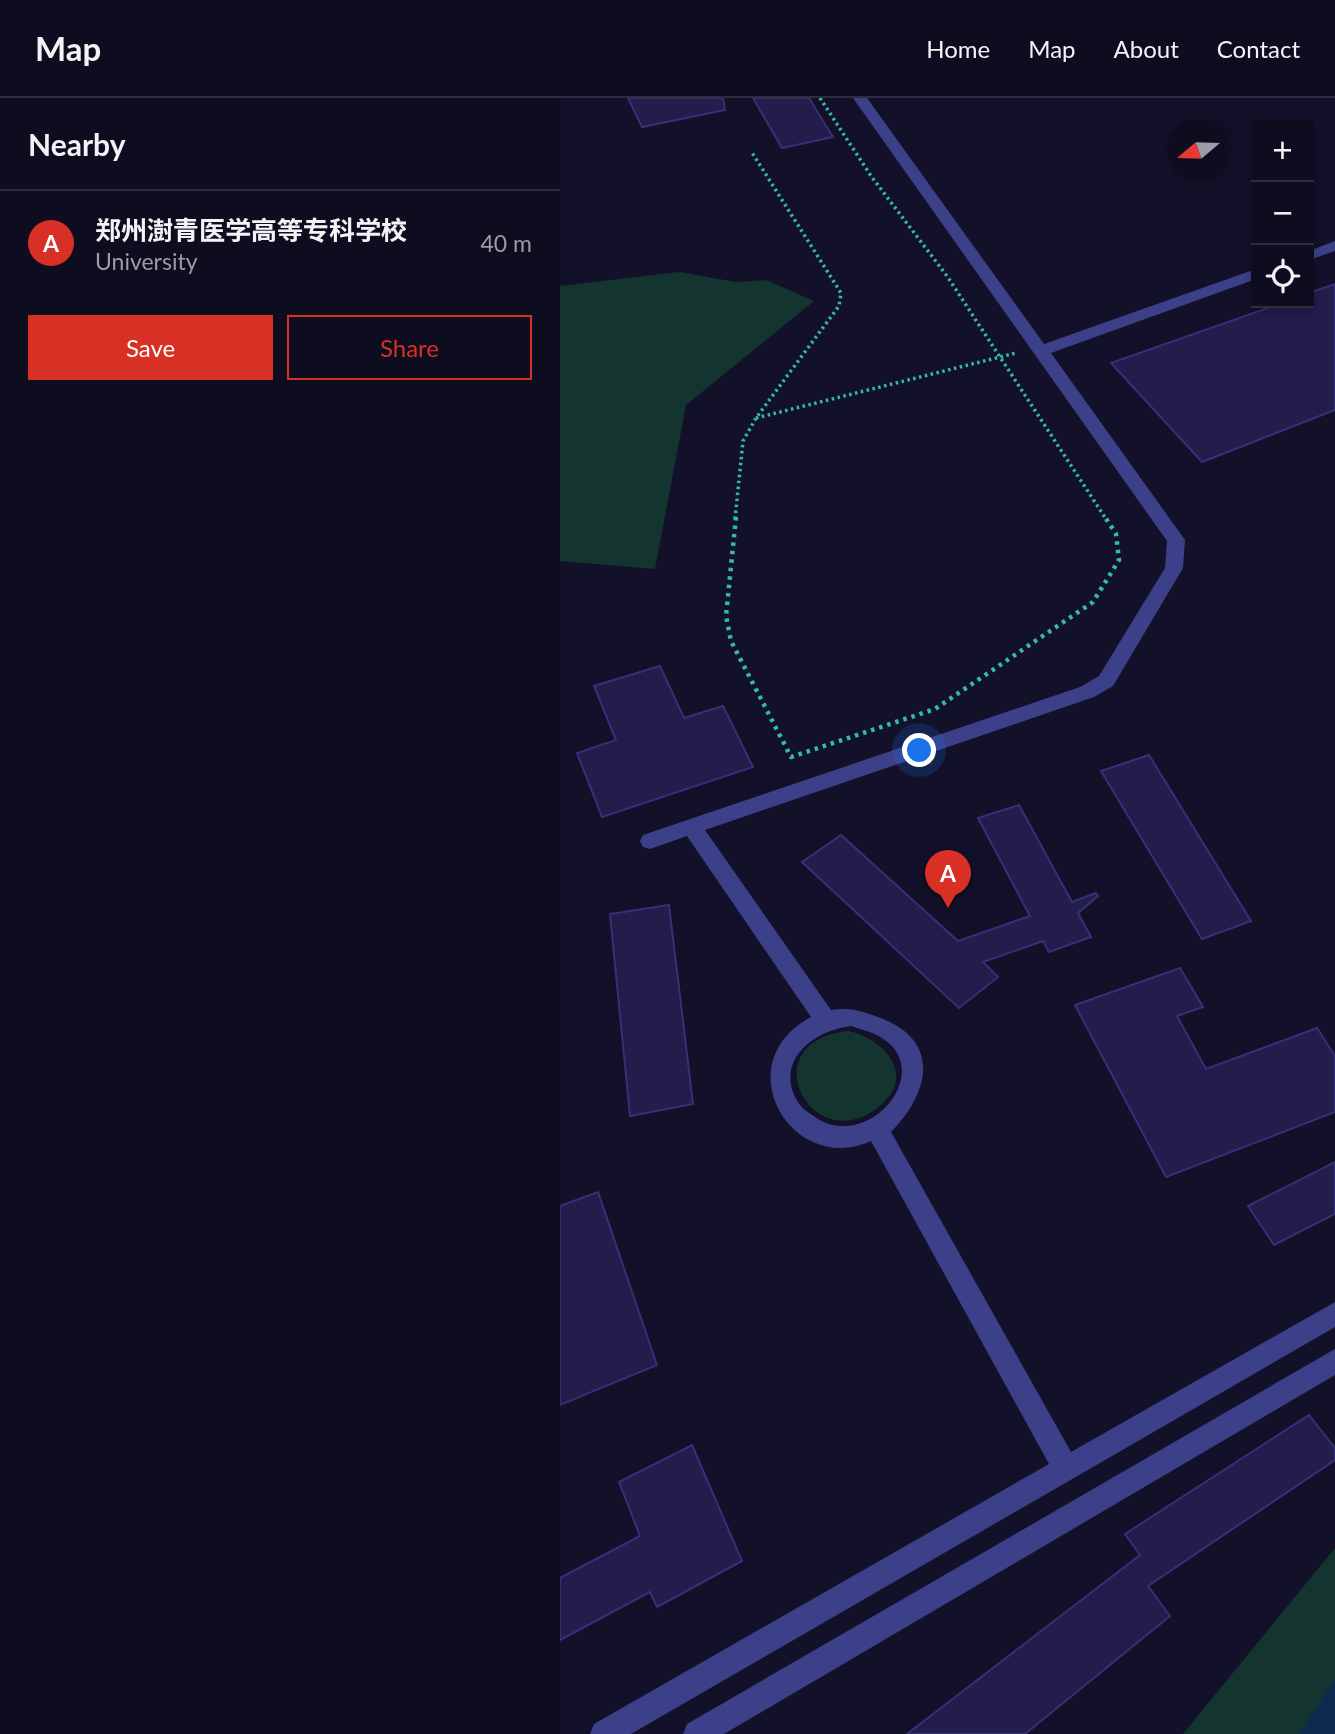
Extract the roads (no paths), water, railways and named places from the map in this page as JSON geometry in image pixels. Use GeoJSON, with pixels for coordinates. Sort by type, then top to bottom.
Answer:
{"type":"FeatureCollection","features":[{"type":"Feature","properties":{"kind":"street"},"geometry":{"type":"LineString","coordinates":[[650,841],[1087,691],[1105,681],[1112,672],[1174,568],[1176,540],[860,98]]}},
{"type":"Feature","properties":{"kind":"street"},"geometry":{"type":"LineString","coordinates":[[1314,254],[1335,246]]}},
{"type":"Feature","properties":{"kind":"street"},"geometry":{"type":"LineString","coordinates":[[1039,349],[1251,276]]}},
{"type":"Feature","properties":{"kind":"street"},"geometry":{"type":"LineString","coordinates":[[692,827],[826,1021]]}},
{"type":"Feature","properties":{"kind":"street"},"geometry":{"type":"LineString","coordinates":[[852,1017],[871,1020],[901,1040],[910,1055],[914,1071],[909,1097],[893,1119],[877,1129],[858,1136],[819,1132],[790,1111],[782,1095],[779,1079],[789,1047],[801,1034],[826,1021],[852,1017]]}},
{"type":"Feature","properties":{"kind":"street"},"geometry":{"type":"LineString","coordinates":[[877,1129],[1066,1469]]}},
{"type":"Feature","properties":{"kind":"street"},"geometry":{"type":"LineString","coordinates":[[604,1734],[1335,1314]]}},
{"type":"Feature","properties":{"kind":"street"},"geometry":{"type":"LineString","coordinates":[[698,1734],[1335,1362]]}},
{"type":"Feature","properties":{"kind":"water"},"geometry":{"type":"Polygon","coordinates":[[[1335,1679],[1335,1734],[1299,1734],[1335,1679]]]}},
{"type":"Feature","properties":{"kind":"place","name":"郑州澍青医学高等专科学校"},"geometry":{"type":"Point","coordinates":[948,908]}}]}
